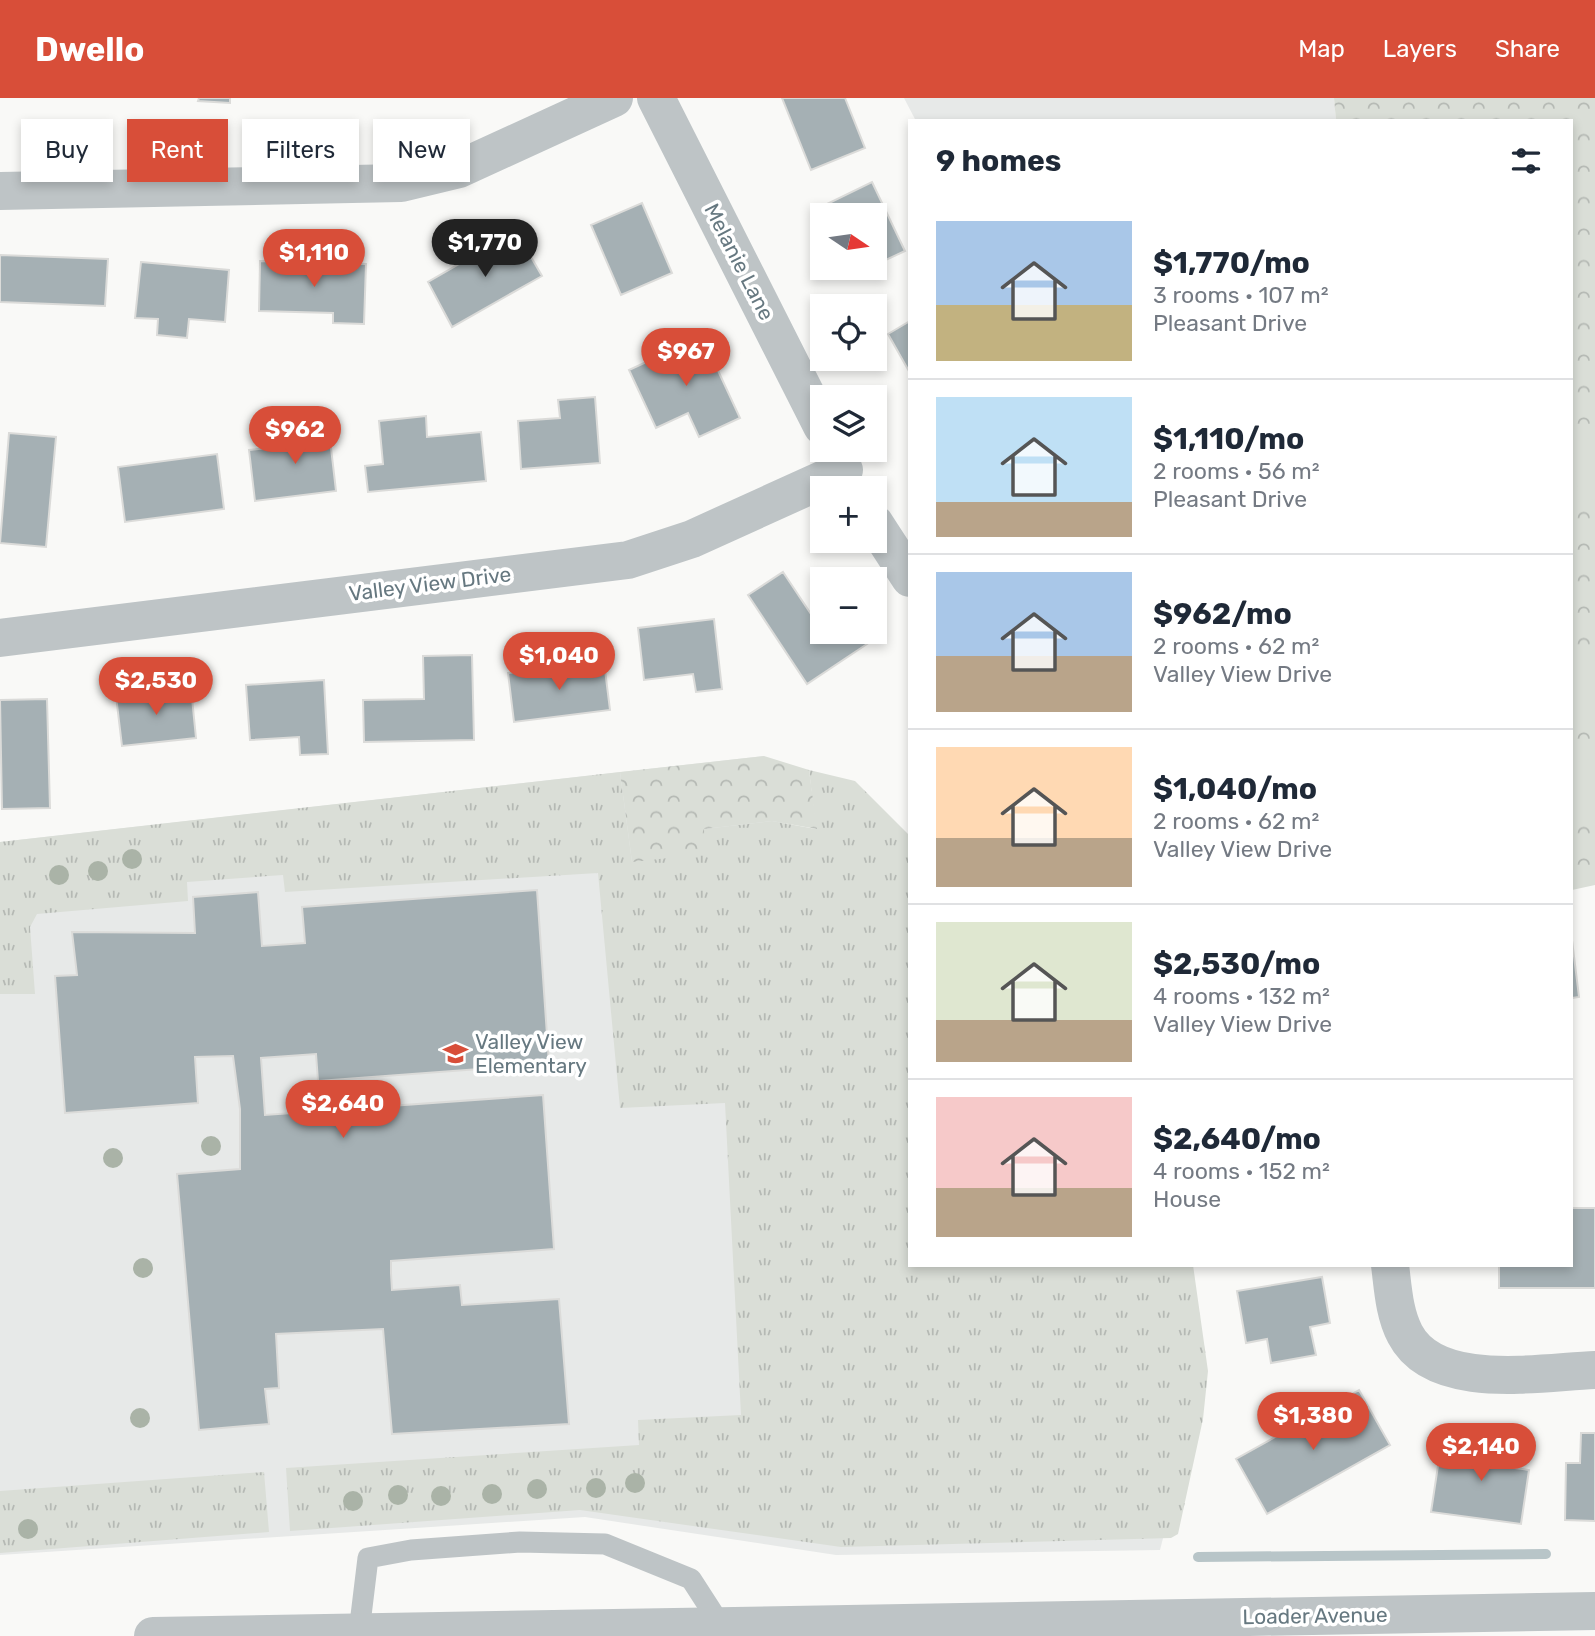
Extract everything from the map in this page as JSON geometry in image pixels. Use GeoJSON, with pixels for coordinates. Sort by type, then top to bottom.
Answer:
{"type":"FeatureCollection","features":[{"type":"Feature","properties":{"kind":"street"},"geometry":{"type":"LineString","coordinates":[[0,191],[401,183],[459,169],[614,98]]}},
{"type":"Feature","properties":{"kind":"street","name":"Melanie Lane"},"geometry":{"type":"LineString","coordinates":[[656,98],[810,402]]}},
{"type":"Feature","properties":{"kind":"street","name":"Valley View Drive"},"geometry":{"type":"LineString","coordinates":[[0,638],[628,560],[692,539],[844,469]]}},
{"type":"Feature","properties":{"kind":"street"},"geometry":{"type":"LineString","coordinates":[[887,543],[908,575]]}},
{"type":"Feature","properties":{"kind":"street"},"geometry":{"type":"LineString","coordinates":[[1390,1267],[1397,1309],[1405,1334],[1418,1352],[1439,1367],[1465,1374],[1595,1370]]}},
{"type":"Feature","properties":{"kind":"street","name":"Loader Avenue"},"geometry":{"type":"LineString","coordinates":[[153,1636],[722,1627],[1118,1628],[1595,1611]]}},
{"type":"Feature","properties":{"kind":"lane"},"geometry":{"type":"LineString","coordinates":[[359,1634],[368,1558],[411,1550],[520,1542],[605,1545],[691,1579],[722,1627]]}},
{"type":"Feature","properties":{"kind":"shaded area"},"geometry":{"type":"Polygon","coordinates":[[[904,98],[1334,98],[1336,119],[915,119],[904,98]]]}},
{"type":"Feature","properties":{"kind":"shaded area","name":"Valley View Elementary"},"geometry":{"type":"Polygon","coordinates":[[[764,756],[908,1258],[908,1267],[914,1267],[1198,1401],[1160,1550],[836,1555],[585,1517],[0,1555],[0,842],[764,756]]]}},
{"type":"Feature","properties":{"kind":"green space"},"geometry":{"type":"Polygon","coordinates":[[[1334,98],[1595,98],[1595,885],[1573,890],[1573,119],[1336,119],[1334,98]]]}},
{"type":"Feature","properties":{"kind":"green space"},"geometry":{"type":"Polygon","coordinates":[[[1595,437],[1595,499],[1579,502],[1573,442],[1595,437]]]}},
{"type":"Feature","properties":{"kind":"green space"},"geometry":{"type":"Polygon","coordinates":[[[1595,660],[1595,722],[1573,726],[1573,664],[1595,660]]]}},
{"type":"Feature","properties":{"kind":"green space"},"geometry":{"type":"Polygon","coordinates":[[[764,756],[809,770],[817,829],[772,821],[704,829],[705,854],[632,862],[620,772],[764,756]]]}},
{"type":"Feature","properties":{"kind":"green space"},"geometry":{"type":"Polygon","coordinates":[[[1595,758],[1595,820],[1573,824],[1573,763],[1595,758]]]}},
{"type":"Feature","properties":{"kind":"green space"},"geometry":{"type":"Polygon","coordinates":[[[809,770],[855,781],[908,834],[908,1267],[1193,1267],[1208,1371],[1203,1419],[1178,1534],[1171,1538],[841,1547],[580,1510],[290,1531],[286,1468],[639,1445],[638,1420],[741,1415],[725,1103],[620,1108],[598,873],[285,892],[283,875],[187,882],[188,901],[37,914],[30,927],[35,994],[0,994],[0,842],[620,772],[632,862],[704,829],[772,821],[816,829],[809,770]]]}},
{"type":"Feature","properties":{"kind":"green space"},"geometry":{"type":"Polygon","coordinates":[[[264,1472],[269,1532],[0,1553],[0,1491],[264,1472]]]}},
{"type":"Feature","properties":{"kind":"building"},"geometry":{"type":"Polygon","coordinates":[[[199,98],[230,98],[230,103],[198,101],[199,98]]]}},
{"type":"Feature","properties":{"kind":"building"},"geometry":{"type":"Polygon","coordinates":[[[782,98],[845,98],[865,148],[811,170],[782,98]]]}},
{"type":"Feature","properties":{"kind":"building"},"geometry":{"type":"Polygon","coordinates":[[[872,182],[882,203],[829,203],[872,182]]]}},
{"type":"Feature","properties":{"kind":"building"},"geometry":{"type":"Polygon","coordinates":[[[642,203],[672,273],[621,295],[591,225],[642,203]]]}},
{"type":"Feature","properties":{"kind":"building"},"geometry":{"type":"Polygon","coordinates":[[[887,213],[905,251],[887,259],[887,213]]]}},
{"type":"Feature","properties":{"kind":"building"},"geometry":{"type":"Polygon","coordinates":[[[516,231],[542,276],[452,327],[428,282],[516,231]]]}},
{"type":"Feature","properties":{"kind":"building"},"geometry":{"type":"Polygon","coordinates":[[[0,255],[108,259],[105,306],[0,302],[0,255]]]}},
{"type":"Feature","properties":{"kind":"building"},"geometry":{"type":"Polygon","coordinates":[[[260,261],[366,264],[364,324],[333,323],[333,313],[259,311],[260,261]]]}},
{"type":"Feature","properties":{"kind":"building"},"geometry":{"type":"Polygon","coordinates":[[[141,262],[229,270],[225,322],[189,319],[187,338],[157,335],[158,319],[135,318],[141,262]]]}},
{"type":"Feature","properties":{"kind":"building"},"geometry":{"type":"Polygon","coordinates":[[[908,322],[908,369],[888,334],[908,322]]]}},
{"type":"Feature","properties":{"kind":"building"},"geometry":{"type":"Polygon","coordinates":[[[702,336],[740,418],[699,437],[688,413],[656,428],[629,370],[702,336]]]}},
{"type":"Feature","properties":{"kind":"building"},"geometry":{"type":"Polygon","coordinates":[[[595,397],[600,463],[521,469],[518,421],[560,418],[558,400],[595,397]]]}},
{"type":"Feature","properties":{"kind":"building"},"geometry":{"type":"Polygon","coordinates":[[[426,416],[427,437],[481,432],[486,481],[368,492],[365,466],[383,464],[379,421],[426,416]]]}},
{"type":"Feature","properties":{"kind":"building"},"geometry":{"type":"Polygon","coordinates":[[[328,422],[336,491],[255,501],[249,450],[301,444],[299,426],[328,422]]]}},
{"type":"Feature","properties":{"kind":"building"},"geometry":{"type":"Polygon","coordinates":[[[9,433],[56,437],[46,547],[0,543],[9,433]]]}},
{"type":"Feature","properties":{"kind":"building"},"geometry":{"type":"Polygon","coordinates":[[[217,454],[224,509],[125,522],[118,467],[217,454]]]}},
{"type":"Feature","properties":{"kind":"building"},"geometry":{"type":"Polygon","coordinates":[[[783,572],[810,612],[810,644],[867,644],[807,684],[748,595],[783,572]]]}},
{"type":"Feature","properties":{"kind":"building"},"geometry":{"type":"Polygon","coordinates":[[[714,619],[722,689],[696,692],[693,674],[644,680],[638,628],[714,619]]]}},
{"type":"Feature","properties":{"kind":"building"},"geometry":{"type":"Polygon","coordinates":[[[472,655],[474,740],[364,742],[363,700],[424,699],[423,656],[472,655]]]}},
{"type":"Feature","properties":{"kind":"building"},"geometry":{"type":"Polygon","coordinates":[[[604,662],[610,710],[514,722],[508,673],[604,662]]]}},
{"type":"Feature","properties":{"kind":"building"},"geometry":{"type":"Polygon","coordinates":[[[324,680],[328,754],[300,755],[299,737],[250,740],[246,685],[324,680]]]}},
{"type":"Feature","properties":{"kind":"building"},"geometry":{"type":"Polygon","coordinates":[[[191,688],[196,738],[122,746],[116,696],[191,688]]]}},
{"type":"Feature","properties":{"kind":"building"},"geometry":{"type":"Polygon","coordinates":[[[47,699],[50,808],[2,809],[0,700],[47,699]]]}},
{"type":"Feature","properties":{"kind":"building"},"geometry":{"type":"Polygon","coordinates":[[[537,890],[549,1064],[318,1081],[316,1054],[261,1058],[265,1115],[543,1095],[554,1249],[391,1261],[392,1290],[460,1285],[462,1305],[559,1299],[569,1424],[392,1434],[383,1329],[276,1334],[279,1388],[265,1389],[269,1424],[199,1430],[177,1174],[240,1169],[240,1109],[233,1056],[195,1057],[198,1103],[65,1113],[55,976],[77,975],[72,932],[195,933],[193,897],[258,892],[262,946],[305,943],[302,907],[537,890]]]}},
{"type":"Feature","properties":{"kind":"building"},"geometry":{"type":"Polygon","coordinates":[[[1573,948],[1579,997],[1573,998],[1573,948]]]}},
{"type":"Feature","properties":{"kind":"building"},"geometry":{"type":"Polygon","coordinates":[[[1573,1208],[1595,1208],[1595,1288],[1499,1288],[1499,1267],[1573,1267],[1573,1208]]]}},
{"type":"Feature","properties":{"kind":"building"},"geometry":{"type":"Polygon","coordinates":[[[1322,1277],[1330,1323],[1310,1327],[1316,1355],[1271,1363],[1267,1339],[1246,1343],[1237,1291],[1322,1277]]]}},
{"type":"Feature","properties":{"kind":"building"},"geometry":{"type":"Polygon","coordinates":[[[1359,1390],[1390,1445],[1267,1514],[1236,1459],[1359,1390]]]}},
{"type":"Feature","properties":{"kind":"building"},"geometry":{"type":"Polygon","coordinates":[[[1581,1433],[1595,1433],[1595,1521],[1565,1520],[1566,1463],[1580,1463],[1581,1433]]]}},
{"type":"Feature","properties":{"kind":"building"},"geometry":{"type":"Polygon","coordinates":[[[1460,1435],[1511,1442],[1507,1467],[1529,1470],[1521,1524],[1431,1512],[1439,1459],[1456,1461],[1460,1435]]]}},
{"type":"Feature","properties":{"kind":"waterway"},"geometry":{"type":"LineString","coordinates":[[1198,1557],[1546,1554]]}},
{"type":"Feature","properties":{"kind":"place","name":"Valley View Elementary"},"geometry":{"type":"Point","coordinates":[455,1054]}}]}
